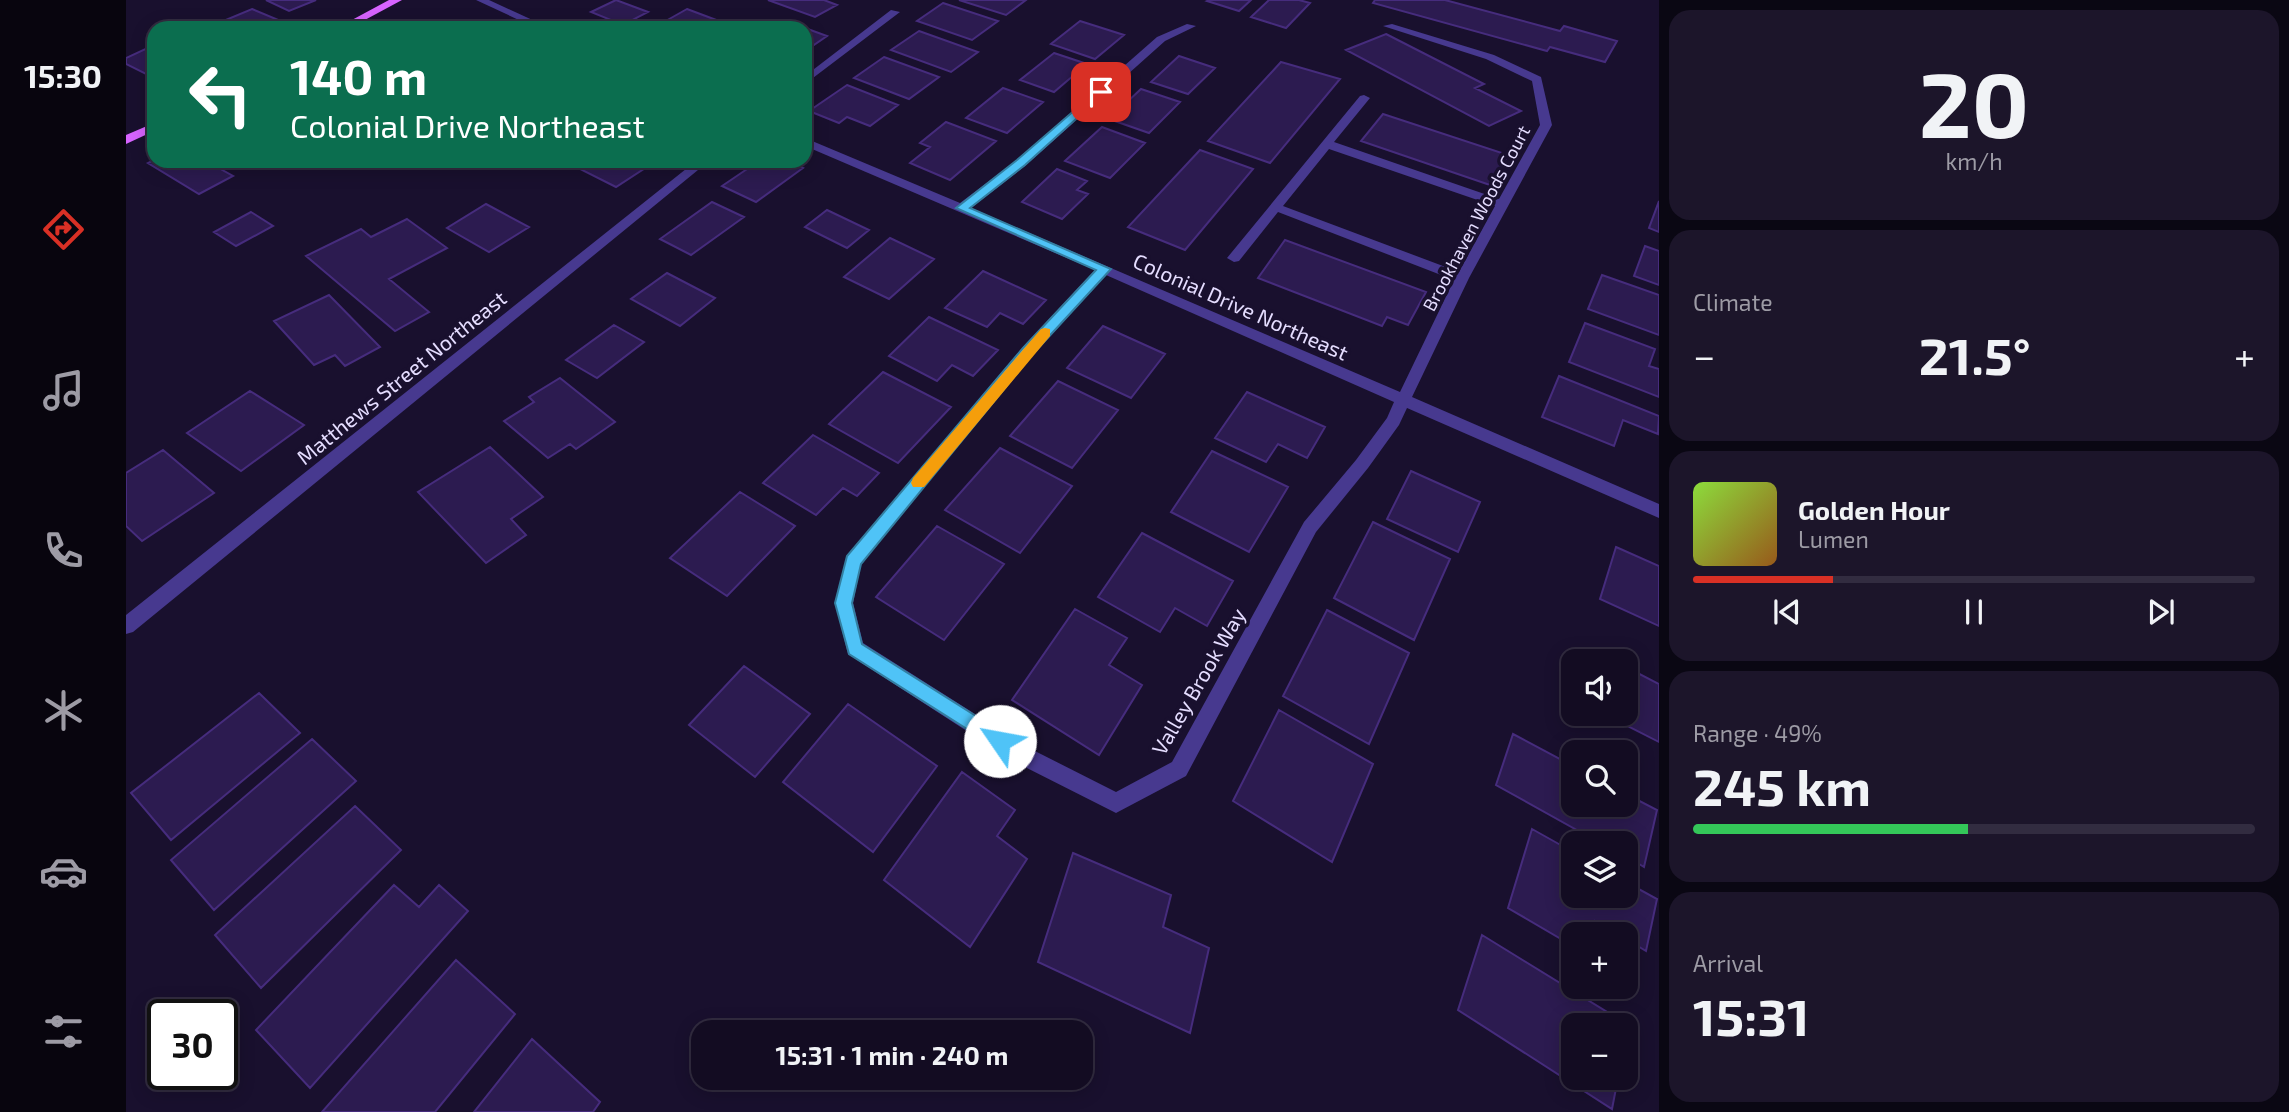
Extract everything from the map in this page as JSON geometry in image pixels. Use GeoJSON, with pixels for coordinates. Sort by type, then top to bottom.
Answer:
{"type":"FeatureCollection","features":[{"type":"Feature","properties":{"kind":"main road"},"geometry":{"type":"LineString","coordinates":[[356,21],[397,0]]}},
{"type":"Feature","properties":{"kind":"main road"},"geometry":{"type":"LineString","coordinates":[[126,140],[147,130]]}},
{"type":"Feature","properties":{"kind":"street"},"geometry":{"type":"LineString","coordinates":[[481,0],[529,21]]}},
{"type":"Feature","properties":{"kind":"street"},"geometry":{"type":"LineString","coordinates":[[812,76],[895,12]]}},
{"type":"Feature","properties":{"kind":"street"},"geometry":{"type":"LineString","coordinates":[[962,208],[1021,163],[1161,39],[1191,26]]}},
{"type":"Feature","properties":{"kind":"street","name":"Brookhaven Woods Court"},"geometry":{"type":"LineString","coordinates":[[1388,26],[1490,57],[1537,79],[1546,125],[1462,278],[1403,400]]}},
{"type":"Feature","properties":{"kind":"street"},"geometry":{"type":"LineString","coordinates":[[1234,258],[1363,98]]}},
{"type":"Feature","properties":{"kind":"street"},"geometry":{"type":"LineString","coordinates":[[1327,144],[1503,204]]}},
{"type":"Feature","properties":{"kind":"street","name":"Colonial Drive Northeast"},"geometry":{"type":"LineString","coordinates":[[812,145],[1659,511]]}},
{"type":"Feature","properties":{"kind":"street","name":"Matthews Street Northeast"},"geometry":{"type":"LineString","coordinates":[[126,626],[693,168]]}},
{"type":"Feature","properties":{"kind":"street"},"geometry":{"type":"LineString","coordinates":[[1275,207],[1462,278]]}},
{"type":"Feature","properties":{"kind":"street","name":"Valley Brook Way"},"geometry":{"type":"LineString","coordinates":[[1104,269],[1028,351],[853,561],[844,603],[855,648],[1020,754],[1116,803],[1179,769],[1310,527],[1362,464],[1393,421],[1403,400]]}},
{"type":"Feature","properties":{"kind":"building"},"geometry":{"type":"Polygon","coordinates":[[[266,0],[316,0],[289,11],[266,0]]]}},
{"type":"Feature","properties":{"kind":"building"},"geometry":{"type":"Polygon","coordinates":[[[616,0],[648,12],[631,21],[613,21],[591,12],[616,0]]]}},
{"type":"Feature","properties":{"kind":"building"},"geometry":{"type":"Polygon","coordinates":[[[768,0],[824,0],[837,5],[815,17],[768,0]]]}},
{"type":"Feature","properties":{"kind":"building"},"geometry":{"type":"Polygon","coordinates":[[[959,0],[1026,0],[1006,15],[959,0]]]}},
{"type":"Feature","properties":{"kind":"building"},"geometry":{"type":"Polygon","coordinates":[[[1251,0],[1239,11],[1207,1],[1251,0]]]}},
{"type":"Feature","properties":{"kind":"building"},"geometry":{"type":"Polygon","coordinates":[[[1269,0],[1299,0],[1310,3],[1286,28],[1251,17],[1269,0]]]}},
{"type":"Feature","properties":{"kind":"building"},"geometry":{"type":"Polygon","coordinates":[[[1375,0],[1445,0],[1560,31],[1564,26],[1617,41],[1605,62],[1550,47],[1547,51],[1373,3],[1375,0]]]}},
{"type":"Feature","properties":{"kind":"building"},"geometry":{"type":"Polygon","coordinates":[[[943,3],[998,21],[972,40],[917,21],[943,3]]]}},
{"type":"Feature","properties":{"kind":"building"},"geometry":{"type":"Polygon","coordinates":[[[252,9],[276,19],[272,21],[223,21],[252,9]]]}},
{"type":"Feature","properties":{"kind":"building"},"geometry":{"type":"Polygon","coordinates":[[[687,9],[719,21],[666,21],[687,9]]]}},
{"type":"Feature","properties":{"kind":"building"},"geometry":{"type":"Polygon","coordinates":[[[1080,21],[1124,35],[1095,59],[1051,44],[1080,21]]]}},
{"type":"Feature","properties":{"kind":"building"},"geometry":{"type":"Polygon","coordinates":[[[812,31],[827,36],[812,46],[812,31]]]}},
{"type":"Feature","properties":{"kind":"building"},"geometry":{"type":"Polygon","coordinates":[[[919,31],[978,52],[951,72],[891,50],[919,31]]]}},
{"type":"Feature","properties":{"kind":"building"},"geometry":{"type":"Polygon","coordinates":[[[1386,34],[1484,84],[1475,88],[1521,111],[1489,126],[1346,50],[1386,34]]]}},
{"type":"Feature","properties":{"kind":"building"},"geometry":{"type":"Polygon","coordinates":[[[147,48],[147,74],[126,64],[126,58],[147,48]]]}},
{"type":"Feature","properties":{"kind":"building"},"geometry":{"type":"Polygon","coordinates":[[[1054,53],[1087,64],[1054,92],[1020,80],[1054,53]]]}},
{"type":"Feature","properties":{"kind":"building"},"geometry":{"type":"Polygon","coordinates":[[[1179,56],[1215,68],[1188,94],[1151,82],[1179,56]]]}},
{"type":"Feature","properties":{"kind":"building"},"geometry":{"type":"Polygon","coordinates":[[[884,57],[939,77],[909,99],[854,78],[884,57]]]}},
{"type":"Feature","properties":{"kind":"building"},"geometry":{"type":"Polygon","coordinates":[[[1281,62],[1340,79],[1270,163],[1208,141],[1281,62]]]}},
{"type":"Feature","properties":{"kind":"building"},"geometry":{"type":"Polygon","coordinates":[[[847,85],[898,105],[870,126],[847,117],[839,123],[812,112],[812,109],[847,85]]]}},
{"type":"Feature","properties":{"kind":"building"},"geometry":{"type":"Polygon","coordinates":[[[1003,88],[1043,102],[1007,133],[966,118],[1003,88]]]}},
{"type":"Feature","properties":{"kind":"building"},"geometry":{"type":"Polygon","coordinates":[[[1141,89],[1180,102],[1149,133],[1109,119],[1141,89]]]}},
{"type":"Feature","properties":{"kind":"building"},"geometry":{"type":"Polygon","coordinates":[[[1383,114],[1508,155],[1490,185],[1361,141],[1383,114]]]}},
{"type":"Feature","properties":{"kind":"building"},"geometry":{"type":"Polygon","coordinates":[[[946,122],[996,141],[950,180],[910,163],[930,147],[920,143],[946,122]]]}},
{"type":"Feature","properties":{"kind":"building"},"geometry":{"type":"Polygon","coordinates":[[[1102,127],[1145,143],[1110,178],[1065,161],[1102,127]]]}},
{"type":"Feature","properties":{"kind":"building"},"geometry":{"type":"Polygon","coordinates":[[[1200,150],[1253,169],[1185,250],[1128,227],[1200,150]]]}},
{"type":"Feature","properties":{"kind":"building"},"geometry":{"type":"Polygon","coordinates":[[[156,168],[219,168],[233,176],[199,194],[156,168]]]}},
{"type":"Feature","properties":{"kind":"building"},"geometry":{"type":"Polygon","coordinates":[[[578,168],[645,168],[616,187],[578,168]]]}},
{"type":"Feature","properties":{"kind":"building"},"geometry":{"type":"Polygon","coordinates":[[[749,168],[803,168],[756,202],[722,186],[749,168]]]}},
{"type":"Feature","properties":{"kind":"building"},"geometry":{"type":"Polygon","coordinates":[[[1057,169],[1087,181],[1077,190],[1088,194],[1062,219],[1022,202],[1057,169]]]}},
{"type":"Feature","properties":{"kind":"building"},"geometry":{"type":"Polygon","coordinates":[[[1659,201],[1659,232],[1649,228],[1659,201]]]}},
{"type":"Feature","properties":{"kind":"building"},"geometry":{"type":"Polygon","coordinates":[[[712,202],[744,217],[691,255],[660,239],[712,202]]]}},
{"type":"Feature","properties":{"kind":"building"},"geometry":{"type":"Polygon","coordinates":[[[486,204],[529,227],[489,252],[447,228],[486,204]]]}},
{"type":"Feature","properties":{"kind":"building"},"geometry":{"type":"Polygon","coordinates":[[[827,210],[869,230],[847,248],[805,227],[827,210]]]}},
{"type":"Feature","properties":{"kind":"building"},"geometry":{"type":"Polygon","coordinates":[[[251,212],[273,226],[236,246],[214,232],[251,212]]]}},
{"type":"Feature","properties":{"kind":"building"},"geometry":{"type":"Polygon","coordinates":[[[407,219],[447,248],[389,279],[429,312],[395,331],[306,256],[361,229],[371,237],[407,219]]]}},
{"type":"Feature","properties":{"kind":"building"},"geometry":{"type":"Polygon","coordinates":[[[890,238],[934,259],[889,299],[844,277],[890,238]]]}},
{"type":"Feature","properties":{"kind":"building"},"geometry":{"type":"Polygon","coordinates":[[[1285,240],[1426,292],[1408,325],[1387,317],[1382,326],[1258,278],[1285,240]]]}},
{"type":"Feature","properties":{"kind":"building"},"geometry":{"type":"Polygon","coordinates":[[[1645,246],[1659,251],[1659,285],[1634,276],[1645,246]]]}},
{"type":"Feature","properties":{"kind":"building"},"geometry":{"type":"Polygon","coordinates":[[[983,271],[1046,300],[1023,324],[1000,313],[987,327],[945,308],[983,271]]]}},
{"type":"Feature","properties":{"kind":"building"},"geometry":{"type":"Polygon","coordinates":[[[667,273],[715,298],[680,326],[631,299],[667,273]]]}},
{"type":"Feature","properties":{"kind":"building"},"geometry":{"type":"Polygon","coordinates":[[[1602,275],[1659,295],[1659,335],[1588,309],[1602,275]]]}},
{"type":"Feature","properties":{"kind":"building"},"geometry":{"type":"Polygon","coordinates":[[[329,295],[380,347],[345,366],[335,355],[314,365],[274,321],[329,295]]]}},
{"type":"Feature","properties":{"kind":"building"},"geometry":{"type":"Polygon","coordinates":[[[929,317],[998,350],[973,376],[952,365],[937,381],[889,356],[929,317]]]}},
{"type":"Feature","properties":{"kind":"building"},"geometry":{"type":"Polygon","coordinates":[[[1585,323],[1655,349],[1649,366],[1659,369],[1659,397],[1569,362],[1585,323]]]}},
{"type":"Feature","properties":{"kind":"building"},"geometry":{"type":"Polygon","coordinates":[[[614,325],[644,342],[597,378],[566,360],[614,325]]]}},
{"type":"Feature","properties":{"kind":"building"},"geometry":{"type":"Polygon","coordinates":[[[1103,326],[1165,354],[1131,398],[1067,368],[1103,326]]]}},
{"type":"Feature","properties":{"kind":"building"},"geometry":{"type":"Polygon","coordinates":[[[883,372],[951,407],[898,463],[829,424],[883,372]]]}},
{"type":"Feature","properties":{"kind":"building"},"geometry":{"type":"Polygon","coordinates":[[[1559,376],[1659,416],[1658,434],[1623,420],[1614,446],[1542,417],[1559,376]]]}},
{"type":"Feature","properties":{"kind":"building"},"geometry":{"type":"Polygon","coordinates":[[[560,378],[615,422],[576,449],[570,444],[548,458],[504,421],[534,402],[529,397],[560,378]]]}},
{"type":"Feature","properties":{"kind":"building"},"geometry":{"type":"Polygon","coordinates":[[[1058,381],[1118,410],[1072,468],[1010,436],[1058,381]]]}},
{"type":"Feature","properties":{"kind":"building"},"geometry":{"type":"Polygon","coordinates":[[[250,391],[304,425],[241,471],[187,433],[250,391]]]}},
{"type":"Feature","properties":{"kind":"building"},"geometry":{"type":"Polygon","coordinates":[[[1247,392],[1325,427],[1307,458],[1278,444],[1266,462],[1215,438],[1247,392]]]}},
{"type":"Feature","properties":{"kind":"building"},"geometry":{"type":"Polygon","coordinates":[[[813,435],[879,473],[857,496],[843,488],[816,515],[763,483],[813,435]]]}},
{"type":"Feature","properties":{"kind":"building"},"geometry":{"type":"Polygon","coordinates":[[[490,447],[543,497],[511,519],[526,535],[486,563],[418,492],[490,447]]]}},
{"type":"Feature","properties":{"kind":"building"},"geometry":{"type":"Polygon","coordinates":[[[1000,448],[1072,486],[1020,553],[945,510],[1000,448]]]}},
{"type":"Feature","properties":{"kind":"building"},"geometry":{"type":"Polygon","coordinates":[[[163,450],[214,493],[142,541],[126,526],[126,473],[163,450]]]}},
{"type":"Feature","properties":{"kind":"building"},"geometry":{"type":"Polygon","coordinates":[[[1212,451],[1288,487],[1249,552],[1171,512],[1212,451]]]}},
{"type":"Feature","properties":{"kind":"building"},"geometry":{"type":"Polygon","coordinates":[[[1411,471],[1480,502],[1458,552],[1387,519],[1411,471]]]}},
{"type":"Feature","properties":{"kind":"building"},"geometry":{"type":"Polygon","coordinates":[[[740,492],[795,526],[727,596],[670,558],[740,492]]]}},
{"type":"Feature","properties":{"kind":"building"},"geometry":{"type":"Polygon","coordinates":[[[1373,522],[1450,559],[1414,640],[1334,598],[1373,522]]]}},
{"type":"Feature","properties":{"kind":"building"},"geometry":{"type":"Polygon","coordinates":[[[937,526],[1004,564],[944,640],[876,597],[937,526]]]}},
{"type":"Feature","properties":{"kind":"building"},"geometry":{"type":"Polygon","coordinates":[[[1142,533],[1233,581],[1207,626],[1175,608],[1160,632],[1098,597],[1142,533]]]}},
{"type":"Feature","properties":{"kind":"building"},"geometry":{"type":"Polygon","coordinates":[[[1616,547],[1659,566],[1659,626],[1600,599],[1616,547]]]}},
{"type":"Feature","properties":{"kind":"building"},"geometry":{"type":"Polygon","coordinates":[[[1075,609],[1127,638],[1109,665],[1142,685],[1099,755],[1012,700],[1075,609]]]}},
{"type":"Feature","properties":{"kind":"building"},"geometry":{"type":"Polygon","coordinates":[[[1327,610],[1409,653],[1369,744],[1283,696],[1327,610]]]}},
{"type":"Feature","properties":{"kind":"building"},"geometry":{"type":"Polygon","coordinates":[[[744,666],[810,714],[755,777],[689,725],[744,666]]]}},
{"type":"Feature","properties":{"kind":"building"},"geometry":{"type":"Polygon","coordinates":[[[1638,673],[1659,684],[1659,742],[1628,726],[1638,726],[1638,673]]]}},
{"type":"Feature","properties":{"kind":"building"},"geometry":{"type":"Polygon","coordinates":[[[259,693],[300,733],[171,840],[131,793],[259,693]]]}},
{"type":"Feature","properties":{"kind":"building"},"geometry":{"type":"Polygon","coordinates":[[[848,704],[937,766],[873,852],[783,782],[848,704]]]}},
{"type":"Feature","properties":{"kind":"building"},"geometry":{"type":"Polygon","coordinates":[[[1279,710],[1373,764],[1332,862],[1233,801],[1279,710]]]}},
{"type":"Feature","properties":{"kind":"building"},"geometry":{"type":"Polygon","coordinates":[[[1513,734],[1561,760],[1561,817],[1638,817],[1638,800],[1657,810],[1644,867],[1638,863],[1638,831],[1579,831],[1496,785],[1513,734]]]}},
{"type":"Feature","properties":{"kind":"building"},"geometry":{"type":"Polygon","coordinates":[[[312,739],[356,781],[214,910],[171,860],[312,739]]]}},
{"type":"Feature","properties":{"kind":"building"},"geometry":{"type":"Polygon","coordinates":[[[962,772],[1015,810],[997,836],[1027,859],[970,947],[884,880],[962,772]]]}},
{"type":"Feature","properties":{"kind":"building"},"geometry":{"type":"Polygon","coordinates":[[[355,806],[401,850],[261,988],[215,935],[355,806]]]}},
{"type":"Feature","properties":{"kind":"building"},"geometry":{"type":"Polygon","coordinates":[[[1532,829],[1561,845],[1561,908],[1638,908],[1638,889],[1657,899],[1646,951],[1638,946],[1638,922],[1561,922],[1561,939],[1508,908],[1532,829]]]}},
{"type":"Feature","properties":{"kind":"building"},"geometry":{"type":"Polygon","coordinates":[[[1073,853],[1171,895],[1163,927],[1209,948],[1190,1033],[1038,962],[1073,853]]]}},
{"type":"Feature","properties":{"kind":"building"},"geometry":{"type":"Polygon","coordinates":[[[394,885],[419,907],[439,885],[468,911],[310,1088],[256,1030],[394,885]]]}},
{"type":"Feature","properties":{"kind":"building"},"geometry":{"type":"Polygon","coordinates":[[[1482,935],[1561,984],[1561,999],[1586,999],[1609,1013],[1561,1013],[1561,1076],[1458,1010],[1482,935]]]}},
{"type":"Feature","properties":{"kind":"building"},"geometry":{"type":"Polygon","coordinates":[[[456,960],[515,1014],[435,1112],[322,1112],[456,960]]]}},
{"type":"Feature","properties":{"kind":"building"},"geometry":{"type":"Polygon","coordinates":[[[532,1039],[600,1102],[593,1112],[474,1112],[532,1039]]]}},
{"type":"Feature","properties":{"kind":"building"},"geometry":{"type":"Polygon","coordinates":[[[1582,1090],[1616,1090],[1612,1109],[1582,1090]]]}},
{"type":"Feature","properties":{"kind":"slow traffic"},"geometry":{"type":"LineString","coordinates":[[918,483],[1045,332]]}},
{"type":"Feature","properties":{"kind":"route"},"geometry":{"type":"LineString","coordinates":[[1000,741],[855,648],[844,603],[853,561],[1028,351],[1104,269],[962,208],[1021,163],[1101,92]]}}]}
